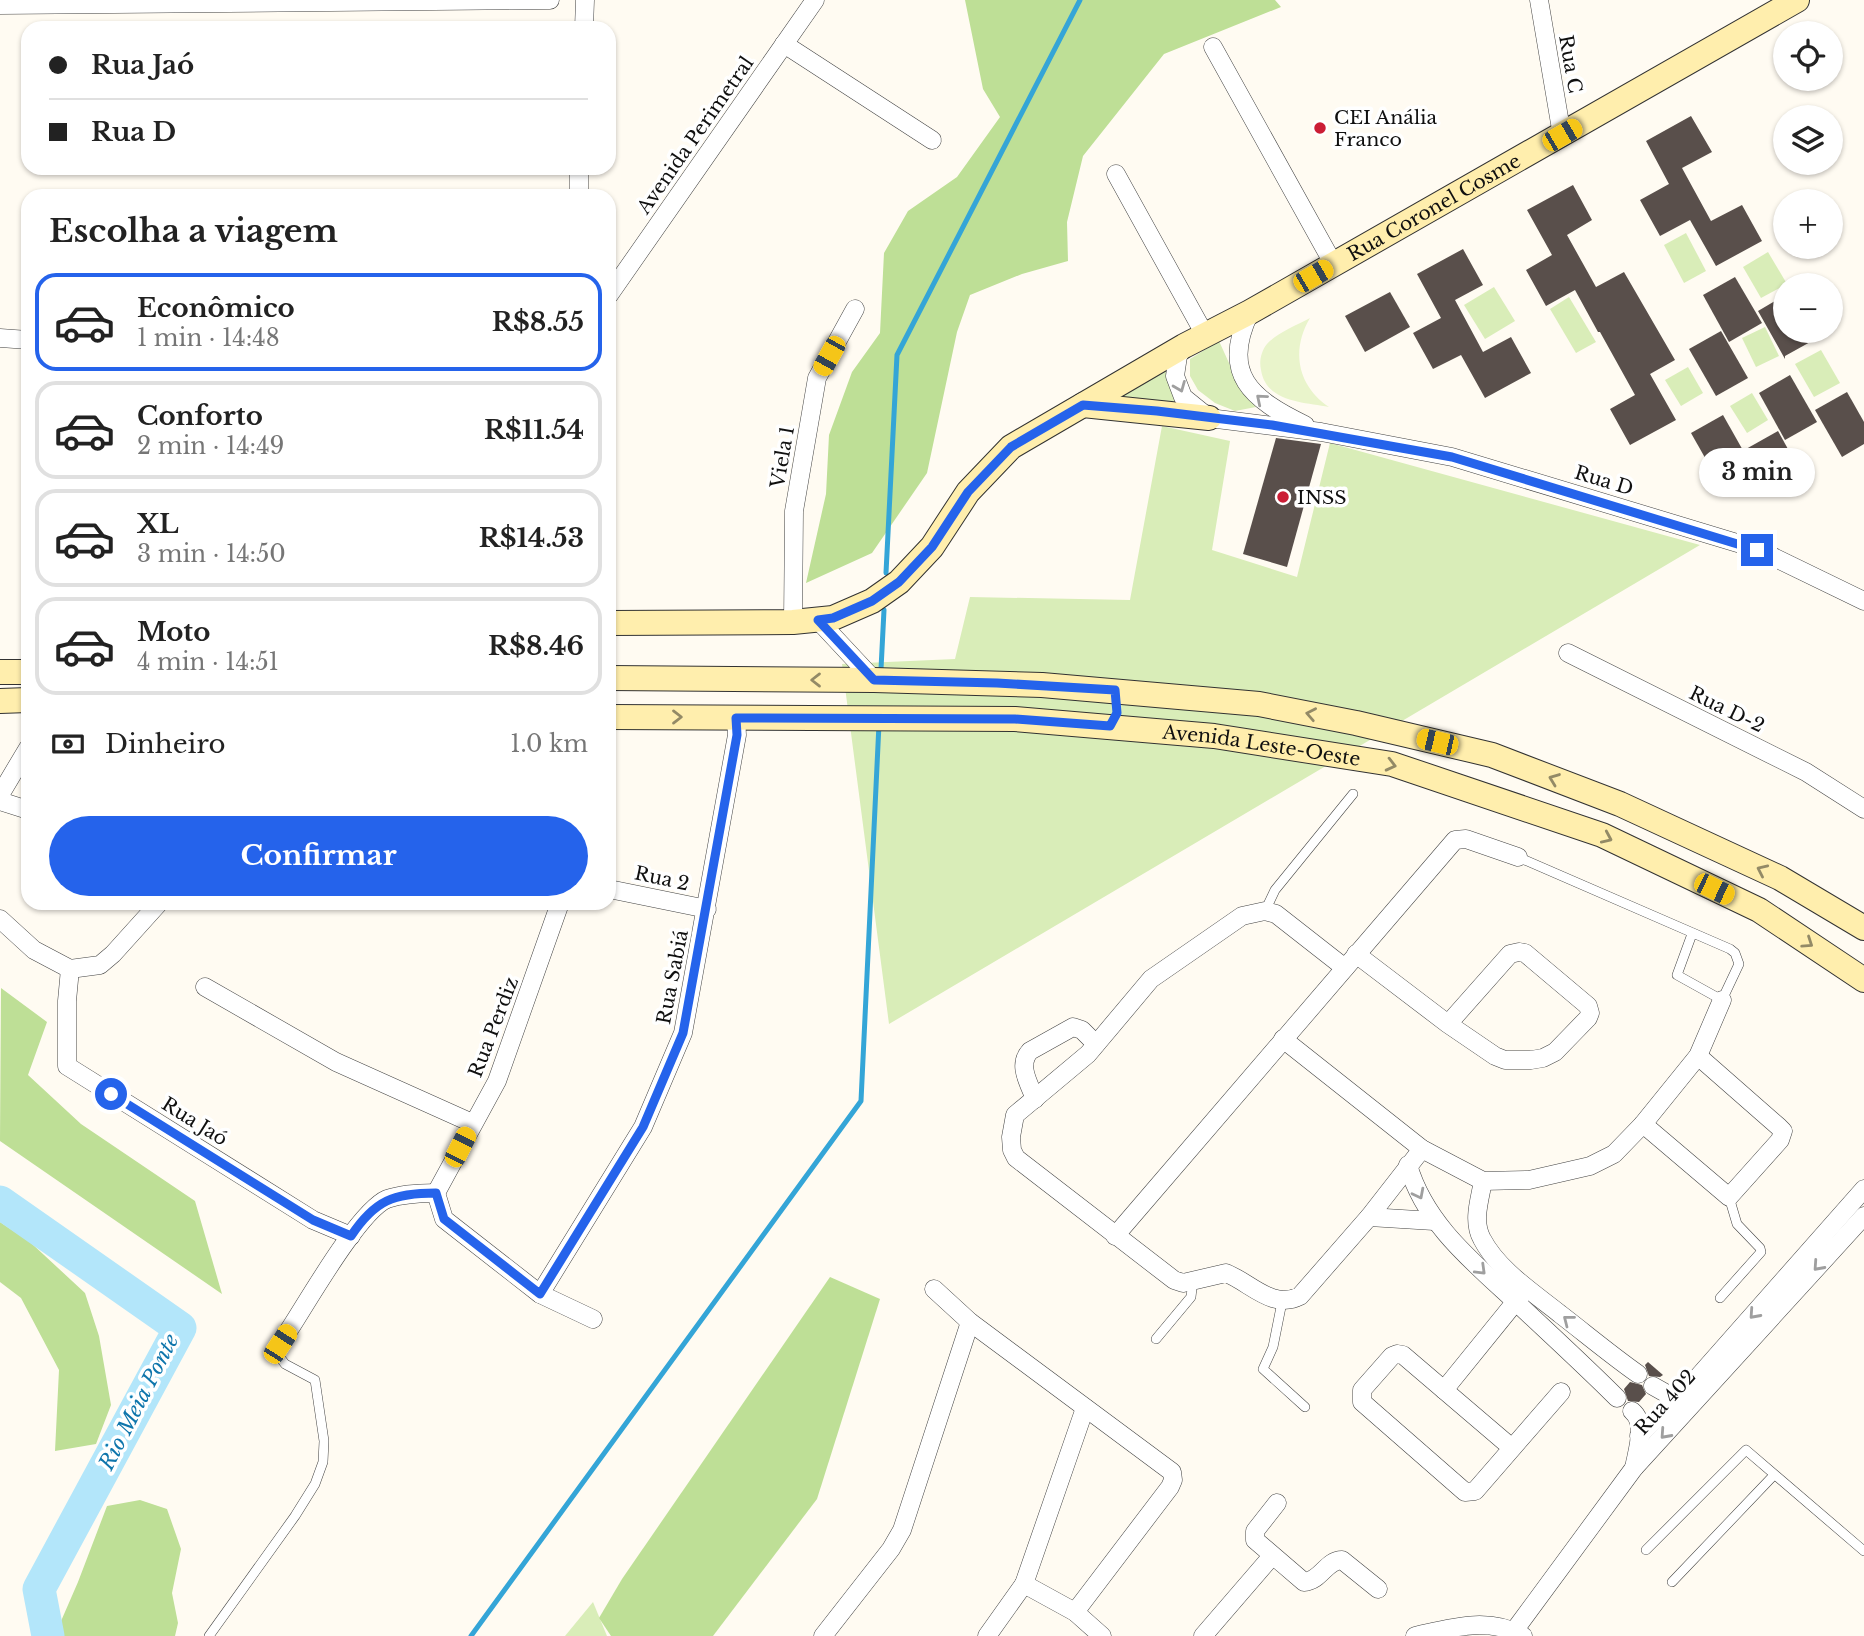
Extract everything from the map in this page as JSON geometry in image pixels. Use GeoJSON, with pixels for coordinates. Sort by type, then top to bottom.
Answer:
{"type":"FeatureCollection","features":[{"type":"Feature","properties":{"kind":"main road","name":"Rua Coronel Cosme"},"geometry":{"type":"LineString","coordinates":[[616,623],[818,620],[833,618],[872,601],[899,582],[932,547],[968,492],[1011,447],[1194,340],[1250,312],[1797,0]]}},
{"type":"Feature","properties":{"kind":"main road"},"geometry":{"type":"LineString","coordinates":[[1083,405],[1209,418]]}},
{"type":"Feature","properties":{"kind":"main road"},"geometry":{"type":"LineString","coordinates":[[0,672],[21,671]]}},
{"type":"Feature","properties":{"kind":"main road","name":"Avenida Leste-Oeste"},"geometry":{"type":"LineString","coordinates":[[616,678],[874,680],[1042,685],[1259,704],[1356,723],[1492,755],[1645,816],[1780,878],[1864,928]]}},
{"type":"Feature","properties":{"kind":"main road"},"geometry":{"type":"LineString","coordinates":[[1110,726],[1117,713],[1115,690]]}},
{"type":"Feature","properties":{"kind":"main road"},"geometry":{"type":"LineString","coordinates":[[1152,730],[1143,720],[1142,711],[1146,703],[1159,695]]}},
{"type":"Feature","properties":{"kind":"main road"},"geometry":{"type":"LineString","coordinates":[[0,701],[21,700]]}},
{"type":"Feature","properties":{"kind":"main road","name":"Avenida Leste-Oeste"},"geometry":{"type":"LineString","coordinates":[[616,717],[1015,719],[1214,736],[1392,765],[1602,835],[1759,910],[1864,980]]}},
{"type":"Feature","properties":{"kind":"street"},"geometry":{"type":"LineString","coordinates":[[12,3],[551,0]]}},
{"type":"Feature","properties":{"kind":"street"},"geometry":{"type":"LineString","coordinates":[[584,21],[585,0]]}},
{"type":"Feature","properties":{"kind":"street","name":"Avenida Perimetral"},"geometry":{"type":"LineString","coordinates":[[616,285],[815,0]]}},
{"type":"Feature","properties":{"kind":"street","name":"Rua C"},"geometry":{"type":"LineString","coordinates":[[1539,0],[1562,135]]}},
{"type":"Feature","properties":{"kind":"street"},"geometry":{"type":"LineString","coordinates":[[784,44],[932,140]]}},
{"type":"Feature","properties":{"kind":"street"},"geometry":{"type":"LineString","coordinates":[[1213,47],[1334,264]]}},
{"type":"Feature","properties":{"kind":"street"},"geometry":{"type":"LineString","coordinates":[[1116,174],[1194,340],[1178,356],[1175,376],[1183,397],[1209,418]]}},
{"type":"Feature","properties":{"kind":"street","name":"Viela 1"},"geometry":{"type":"LineString","coordinates":[[793,622],[794,512],[817,378],[855,309]]}},
{"type":"Feature","properties":{"kind":"street","name":"Rua D"},"geometry":{"type":"LineString","coordinates":[[1250,312],[1238,344],[1239,367],[1253,393],[1274,410],[1321,432]]}},
{"type":"Feature","properties":{"kind":"street"},"geometry":{"type":"LineString","coordinates":[[0,338],[21,340]]}},
{"type":"Feature","properties":{"kind":"street","name":"Rua D"},"geometry":{"type":"LineString","coordinates":[[1209,418],[1321,432],[1452,457],[1727,539],[1757,550],[1864,601]]}},
{"type":"Feature","properties":{"kind":"street"},"geometry":{"type":"LineString","coordinates":[[818,620],[874,680]]}},
{"type":"Feature","properties":{"kind":"street","name":"Rua D-2"},"geometry":{"type":"LineString","coordinates":[[1568,653],[1806,772],[1864,808]]}},
{"type":"Feature","properties":{"kind":"street","name":"Rua Sabiá"},"geometry":{"type":"LineString","coordinates":[[540,1294],[643,1127],[683,1033],[737,735],[736,718]]}},
{"type":"Feature","properties":{"kind":"street"},"geometry":{"type":"LineString","coordinates":[[0,795],[21,760]]}},
{"type":"Feature","properties":{"kind":"street"},"geometry":{"type":"LineString","coordinates":[[0,801],[21,808]]}},
{"type":"Feature","properties":{"kind":"street"},"geometry":{"type":"LineString","coordinates":[[1115,1236],[1455,840],[1466,839],[1518,857]]}},
{"type":"Feature","properties":{"kind":"street","name":"Rua 2"},"geometry":{"type":"LineString","coordinates":[[616,890],[707,909]]}},
{"type":"Feature","properties":{"kind":"street"},"geometry":{"type":"LineString","coordinates":[[0,919],[34,950],[70,969],[100,964],[113,954],[153,910]]}},
{"type":"Feature","properties":{"kind":"street","name":"Rua Perdiz"},"geometry":{"type":"LineString","coordinates":[[436,1193],[497,1081],[558,910]]}},
{"type":"Feature","properties":{"kind":"street"},"geometry":{"type":"LineString","coordinates":[[1422,1149],[1369,1217],[1300,1296],[1290,1301],[1282,1301],[1272,1299],[1226,1273],[1183,1283],[1174,1280],[1016,1158],[1011,1137],[1015,1115],[1088,1054],[1151,979],[1242,916],[1265,911],[1276,914],[1495,1056],[1505,1060],[1531,1060],[1555,1052],[1590,1013],[1588,1006],[1578,997],[1525,953],[1518,952],[1510,954],[1448,1024]]}},
{"type":"Feature","properties":{"kind":"street","name":"Rua Jaó"},"geometry":{"type":"LineString","coordinates":[[70,969],[66,1066],[313,1220],[351,1236]]}},
{"type":"Feature","properties":{"kind":"street"},"geometry":{"type":"LineString","coordinates":[[205,987],[336,1062],[472,1123]]}},
{"type":"Feature","properties":{"kind":"street"},"geometry":{"type":"LineString","coordinates":[[1283,1039],[1422,1149],[1483,1181],[1529,1180],[1590,1166],[1614,1154],[1643,1124],[1698,1056],[1722,1000]]}},
{"type":"Feature","properties":{"kind":"street"},"geometry":{"type":"LineString","coordinates":[[1035,1099],[1023,1065],[1030,1051],[1073,1027],[1082,1030],[1096,1044]]}},
{"type":"Feature","properties":{"kind":"street"},"geometry":{"type":"LineString","coordinates":[[1643,1124],[1729,1197],[1780,1140],[1783,1131],[1698,1056]]}},
{"type":"Feature","properties":{"kind":"street"},"geometry":{"type":"LineString","coordinates":[[1408,1166],[1418,1195],[1434,1221],[1617,1398]]}},
{"type":"Feature","properties":{"kind":"street"},"geometry":{"type":"LineString","coordinates":[[1483,1181],[1477,1216],[1481,1239],[1499,1262],[1638,1374]]}},
{"type":"Feature","properties":{"kind":"street"},"geometry":{"type":"LineString","coordinates":[[1639,1436],[1682,1394],[1864,1189]]}},
{"type":"Feature","properties":{"kind":"street"},"geometry":{"type":"LineString","coordinates":[[289,1330],[362,1219],[386,1200],[419,1193],[436,1193],[444,1219],[540,1294],[593,1319]]}},
{"type":"Feature","properties":{"kind":"street","name":"Rua 402"},"geometry":{"type":"LineString","coordinates":[[1518,1634],[1634,1468],[1864,1216]]}},
{"type":"Feature","properties":{"kind":"street"},"geometry":{"type":"LineString","coordinates":[[1369,1217],[1434,1221]]}},
{"type":"Feature","properties":{"kind":"street"},"geometry":{"type":"LineString","coordinates":[[1444,1390],[1527,1287]]}},
{"type":"Feature","properties":{"kind":"street"},"geometry":{"type":"LineString","coordinates":[[934,1289],[970,1322],[1172,1472],[1173,1480],[1075,1612]]}},
{"type":"Feature","properties":{"kind":"street"},"geometry":{"type":"LineString","coordinates":[[823,1636],[891,1549],[902,1530],[970,1322]]}},
{"type":"Feature","properties":{"kind":"street"},"geometry":{"type":"LineString","coordinates":[[1512,1448],[1403,1355],[1392,1356],[1362,1390],[1363,1402],[1465,1492],[1475,1490],[1512,1448],[1561,1392]]}},
{"type":"Feature","properties":{"kind":"street"},"geometry":{"type":"LineString","coordinates":[[1653,1386],[1669,1395],[1678,1395]]}},
{"type":"Feature","properties":{"kind":"street"},"geometry":{"type":"LineString","coordinates":[[987,1636],[1024,1584],[1085,1408]]}},
{"type":"Feature","properties":{"kind":"street"},"geometry":{"type":"LineString","coordinates":[[1632,1410],[1639,1421],[1634,1468]]}},
{"type":"Feature","properties":{"kind":"street"},"geometry":{"type":"LineString","coordinates":[[1277,1503],[1255,1531],[1255,1540],[1272,1556],[1304,1582],[1315,1581],[1333,1562],[1342,1560],[1378,1589]]}},
{"type":"Feature","properties":{"kind":"street"},"geometry":{"type":"LineString","coordinates":[[1203,1636],[1272,1556]]}},
{"type":"Feature","properties":{"kind":"street"},"geometry":{"type":"LineString","coordinates":[[1024,1584],[1075,1612],[1102,1636]]}},
{"type":"Feature","properties":{"kind":"street"},"geometry":{"type":"LineString","coordinates":[[1415,1636],[1473,1623],[1518,1634]]}},
{"type":"Feature","properties":{"kind":"lane"},"geometry":{"type":"LineString","coordinates":[[1265,911],[1275,890],[1353,794]]}},
{"type":"Feature","properties":{"kind":"lane"},"geometry":{"type":"LineString","coordinates":[[1518,857],[1730,949],[1738,958],[1739,964],[1722,1000],[1677,975],[1692,934]]}},
{"type":"Feature","properties":{"kind":"lane"},"geometry":{"type":"LineString","coordinates":[[1720,1298],[1761,1252],[1737,1224],[1729,1197]]}},
{"type":"Feature","properties":{"kind":"lane"},"geometry":{"type":"LineString","coordinates":[[1156,1339],[1191,1297],[1193,1280]]}},
{"type":"Feature","properties":{"kind":"lane"},"geometry":{"type":"LineString","coordinates":[[1282,1301],[1273,1346],[1263,1369],[1305,1407]]}},
{"type":"Feature","properties":{"kind":"lane"},"geometry":{"type":"LineString","coordinates":[[209,1636],[295,1516],[315,1484],[323,1462],[324,1441],[315,1380],[285,1364],[279,1356],[280,1344],[289,1330]]}},
{"type":"Feature","properties":{"kind":"lane"},"geometry":{"type":"LineString","coordinates":[[1646,1550],[1746,1450],[1864,1551]]}},
{"type":"Feature","properties":{"kind":"lane"},"geometry":{"type":"LineString","coordinates":[[1672,1582],[1774,1475]]}},
{"type":"Feature","properties":{"kind":"green space"},"geometry":{"type":"Polygon","coordinates":[[[965,0],[1275,0],[1281,7],[1164,54],[1083,156],[1067,222],[1068,261],[1022,274],[970,295],[957,332],[927,473],[872,553],[806,583],[826,494],[829,435],[852,372],[880,333],[884,253],[908,211],[957,177],[1000,117],[983,89],[965,0]]]}},
{"type":"Feature","properties":{"kind":"green space"},"geometry":{"type":"Polygon","coordinates":[[[1686,233],[1706,271],[1684,283],[1664,245],[1686,233]]]}},
{"type":"Feature","properties":{"kind":"green space"},"geometry":{"type":"Polygon","coordinates":[[[1768,252],[1780,273],[1773,273],[1773,292],[1761,298],[1743,267],[1768,252]]]}},
{"type":"Feature","properties":{"kind":"green space"},"geometry":{"type":"Polygon","coordinates":[[[1494,287],[1515,321],[1485,339],[1464,305],[1494,287]]]}},
{"type":"Feature","properties":{"kind":"green space"},"geometry":{"type":"Polygon","coordinates":[[[1569,297],[1596,342],[1576,353],[1550,309],[1569,297]]]}},
{"type":"Feature","properties":{"kind":"green space"},"geometry":{"type":"Polygon","coordinates":[[[1310,318],[1300,342],[1300,366],[1310,388],[1329,407],[1287,399],[1270,389],[1261,370],[1261,357],[1267,344],[1310,318]]]}},
{"type":"Feature","properties":{"kind":"green space"},"geometry":{"type":"Polygon","coordinates":[[[1765,327],[1779,356],[1756,367],[1742,338],[1765,327]]]}},
{"type":"Feature","properties":{"kind":"green space"},"geometry":{"type":"Polygon","coordinates":[[[1219,341],[1234,374],[1256,407],[1235,411],[1215,403],[1198,390],[1190,376],[1190,359],[1219,341]]]}},
{"type":"Feature","properties":{"kind":"green space"},"geometry":{"type":"Polygon","coordinates":[[[1821,350],[1840,383],[1814,397],[1795,364],[1821,350]]]}},
{"type":"Feature","properties":{"kind":"green space"},"geometry":{"type":"Polygon","coordinates":[[[1169,360],[1181,402],[1102,398],[1169,360]]]}},
{"type":"Feature","properties":{"kind":"green space"},"geometry":{"type":"Polygon","coordinates":[[[1688,367],[1703,393],[1681,406],[1665,380],[1688,367]]]}},
{"type":"Feature","properties":{"kind":"green space"},"geometry":{"type":"Polygon","coordinates":[[[1752,393],[1768,420],[1747,433],[1730,406],[1752,393]]]}},
{"type":"Feature","properties":{"kind":"green space"},"geometry":{"type":"Polygon","coordinates":[[[1162,426],[1230,441],[1212,550],[1297,577],[1330,443],[1700,545],[889,1024],[842,664],[955,659],[970,597],[1130,600],[1162,426]]]}},
{"type":"Feature","properties":{"kind":"green space"},"geometry":{"type":"Polygon","coordinates":[[[1,988],[47,1022],[28,1075],[81,1124],[195,1201],[222,1294],[0,1141],[1,988]]]}},
{"type":"Feature","properties":{"kind":"green space"},"geometry":{"type":"Polygon","coordinates":[[[0,1222],[30,1242],[85,1293],[99,1336],[111,1405],[96,1444],[55,1451],[59,1370],[21,1298],[0,1282],[0,1222]]]}},
{"type":"Feature","properties":{"kind":"green space"},"geometry":{"type":"Polygon","coordinates":[[[830,1277],[880,1299],[817,1499],[713,1636],[611,1636],[599,1618],[622,1579],[830,1277]]]}},
{"type":"Feature","properties":{"kind":"green space"},"geometry":{"type":"Polygon","coordinates":[[[140,1500],[167,1509],[181,1549],[172,1593],[178,1623],[175,1636],[61,1636],[58,1628],[107,1506],[140,1500]]]}},
{"type":"Feature","properties":{"kind":"green space"},"geometry":{"type":"Polygon","coordinates":[[[593,1602],[607,1636],[565,1636],[593,1602]]]}},
{"type":"Feature","properties":{"kind":"building"},"geometry":{"type":"Polygon","coordinates":[[[1691,116],[1712,152],[1682,168],[1711,221],[1742,205],[1762,241],[1716,266],[1690,220],[1660,236],[1640,200],[1669,184],[1646,141],[1691,116]]]}},
{"type":"Feature","properties":{"kind":"building"},"geometry":{"type":"Polygon","coordinates":[[[1573,185],[1592,220],[1567,235],[1596,287],[1624,272],[1675,360],[1650,374],[1676,420],[1630,445],[1610,409],[1635,395],[1600,332],[1575,290],[1546,306],[1526,270],[1552,255],[1527,210],[1573,185]]]}},
{"type":"Feature","properties":{"kind":"building"},"geometry":{"type":"Polygon","coordinates":[[[1463,249],[1483,285],[1455,300],[1483,352],[1511,337],[1531,373],[1485,398],[1461,355],[1433,369],[1413,333],[1441,318],[1417,274],[1463,249]]]}},
{"type":"Feature","properties":{"kind":"building"},"geometry":{"type":"Polygon","coordinates":[[[1735,277],[1762,323],[1729,342],[1703,295],[1735,277]]]}},
{"type":"Feature","properties":{"kind":"building"},"geometry":{"type":"Polygon","coordinates":[[[1390,292],[1410,327],[1365,352],[1345,316],[1390,292]]]}},
{"type":"Feature","properties":{"kind":"building"},"geometry":{"type":"Polygon","coordinates":[[[1773,302],[1773,338],[1758,311],[1773,302]]]}},
{"type":"Feature","properties":{"kind":"building"},"geometry":{"type":"Polygon","coordinates":[[[1721,331],[1748,378],[1716,396],[1689,349],[1721,331]]]}},
{"type":"Feature","properties":{"kind":"building"},"geometry":{"type":"Polygon","coordinates":[[[1776,343],[1808,343],[1785,356],[1785,359],[1776,343]]]}},
{"type":"Feature","properties":{"kind":"building"},"geometry":{"type":"Polygon","coordinates":[[[1790,375],[1817,422],[1785,440],[1759,393],[1790,375]]]}},
{"type":"Feature","properties":{"kind":"building"},"geometry":{"type":"Polygon","coordinates":[[[1847,392],[1864,422],[1864,444],[1842,457],[1815,410],[1847,392]]]}},
{"type":"Feature","properties":{"kind":"building"},"geometry":{"type":"Polygon","coordinates":[[[1723,415],[1749,461],[1717,479],[1691,433],[1723,415]]]}},
{"type":"Feature","properties":{"kind":"building"},"geometry":{"type":"Polygon","coordinates":[[[1778,431],[1804,478],[1772,496],[1746,449],[1778,431]]]}},
{"type":"Feature","properties":{"kind":"building","name":"INSS"},"geometry":{"type":"Polygon","coordinates":[[[1276,438],[1321,444],[1287,567],[1243,554],[1276,438]]]}},
{"type":"Feature","properties":{"kind":"building"},"geometry":{"type":"Polygon","coordinates":[[[1648,1362],[1663,1375],[1649,1376],[1645,1365],[1648,1362]]]}},
{"type":"Feature","properties":{"kind":"building"},"geometry":{"type":"Polygon","coordinates":[[[1630,1382],[1642,1385],[1646,1394],[1639,1402],[1628,1401],[1624,1389],[1630,1382]]]}},
{"type":"Feature","properties":{"kind":"waterway"},"geometry":{"type":"LineString","coordinates":[[886,573],[897,355],[1080,0]]}},
{"type":"Feature","properties":{"kind":"waterway"},"geometry":{"type":"LineString","coordinates":[[881,669],[884,610]]}},
{"type":"Feature","properties":{"kind":"waterway"},"geometry":{"type":"LineString","coordinates":[[471,1636],[861,1101],[879,724]]}},
{"type":"Feature","properties":{"kind":"waterway","name":"Rio Meia Ponte"},"geometry":{"type":"LineString","coordinates":[[0,1202],[180,1328],[39,1589],[48,1636]]}},
{"type":"Feature","properties":{"kind":"place","name":"CEI Anália Franco"},"geometry":{"type":"Point","coordinates":[1320,128]}},
{"type":"Feature","properties":{"kind":"place","name":"INSS"},"geometry":{"type":"Point","coordinates":[1283,497]}},
{"type":"Feature","properties":{"kind":"route"},"geometry":{"type":"LineString","coordinates":[[111,1094],[313,1220],[351,1236],[362,1219],[386,1200],[419,1193],[436,1193],[444,1219],[540,1294],[643,1127],[683,1033],[737,735],[736,718],[1015,719],[1110,726],[1117,713],[1115,690],[953,681],[874,680],[818,620],[833,618],[872,601],[899,582],[932,547],[968,492],[1011,447],[1083,405],[1272,425],[1452,457],[1757,550]]}}]}
